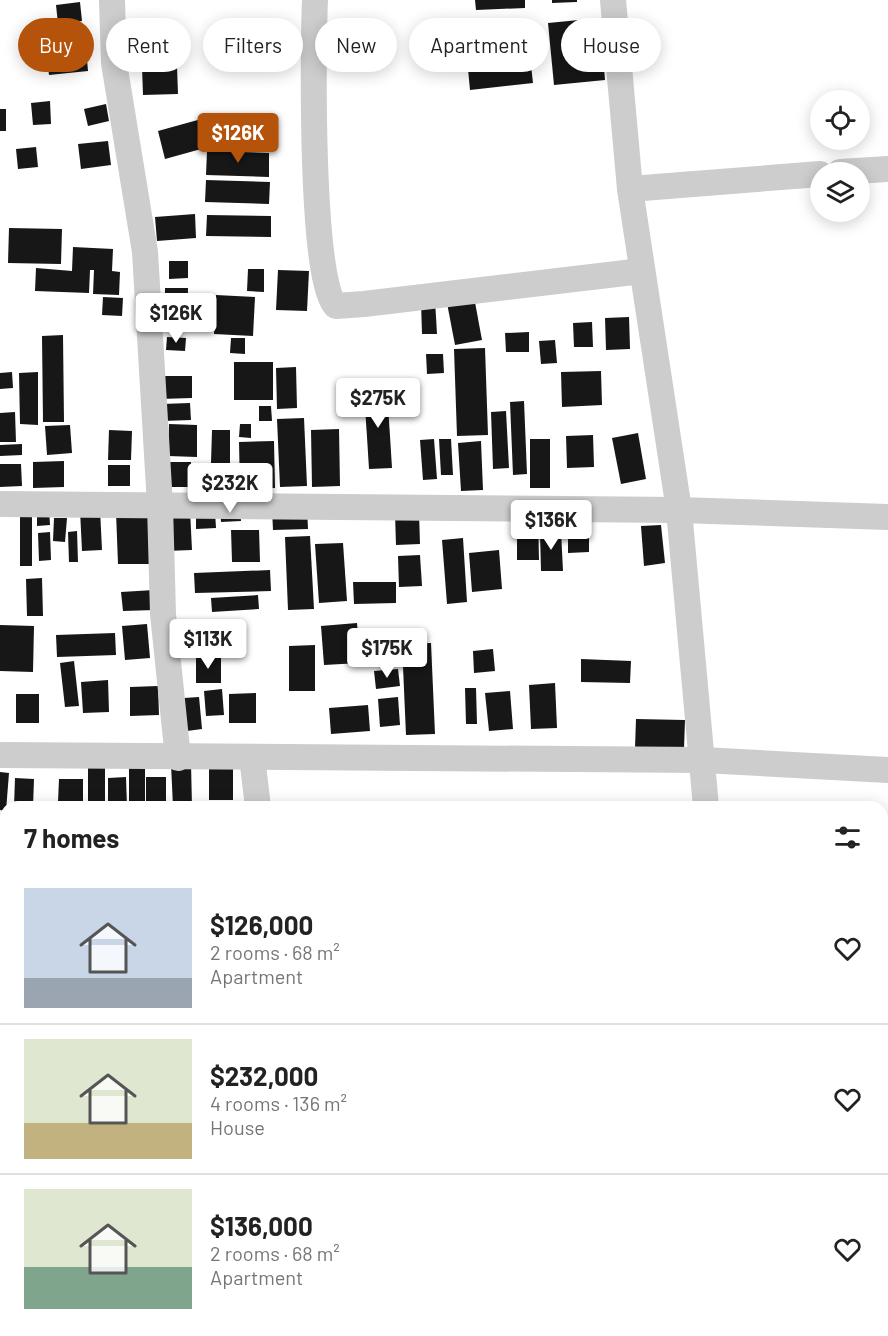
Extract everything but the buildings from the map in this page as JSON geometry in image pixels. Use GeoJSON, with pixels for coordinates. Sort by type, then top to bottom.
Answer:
{"type":"FeatureCollection","features":[{"type":"Feature","properties":{"kind":"street"},"geometry":{"type":"LineString","coordinates":[[112,0],[114,63],[145,252],[160,505],[163,614],[178,758]]}},
{"type":"Feature","properties":{"kind":"street"},"geometry":{"type":"LineString","coordinates":[[315,0],[313,138],[324,269],[328,298],[336,306],[642,271]]}},
{"type":"Feature","properties":{"kind":"street"},"geometry":{"type":"LineString","coordinates":[[613,0],[630,189],[680,510],[706,801]]}},
{"type":"Feature","properties":{"kind":"street"},"geometry":{"type":"LineString","coordinates":[[870,170],[888,169]]}},
{"type":"Feature","properties":{"kind":"street"},"geometry":{"type":"LineString","coordinates":[[630,189],[810,175]]}},
{"type":"Feature","properties":{"kind":"street"},"geometry":{"type":"LineString","coordinates":[[0,504],[680,510],[888,517]]}},
{"type":"Feature","properties":{"kind":"street"},"geometry":{"type":"LineString","coordinates":[[0,755],[703,760],[888,770]]}},
{"type":"Feature","properties":{"kind":"street"},"geometry":{"type":"LineString","coordinates":[[252,757],[257,801]]}}]}
